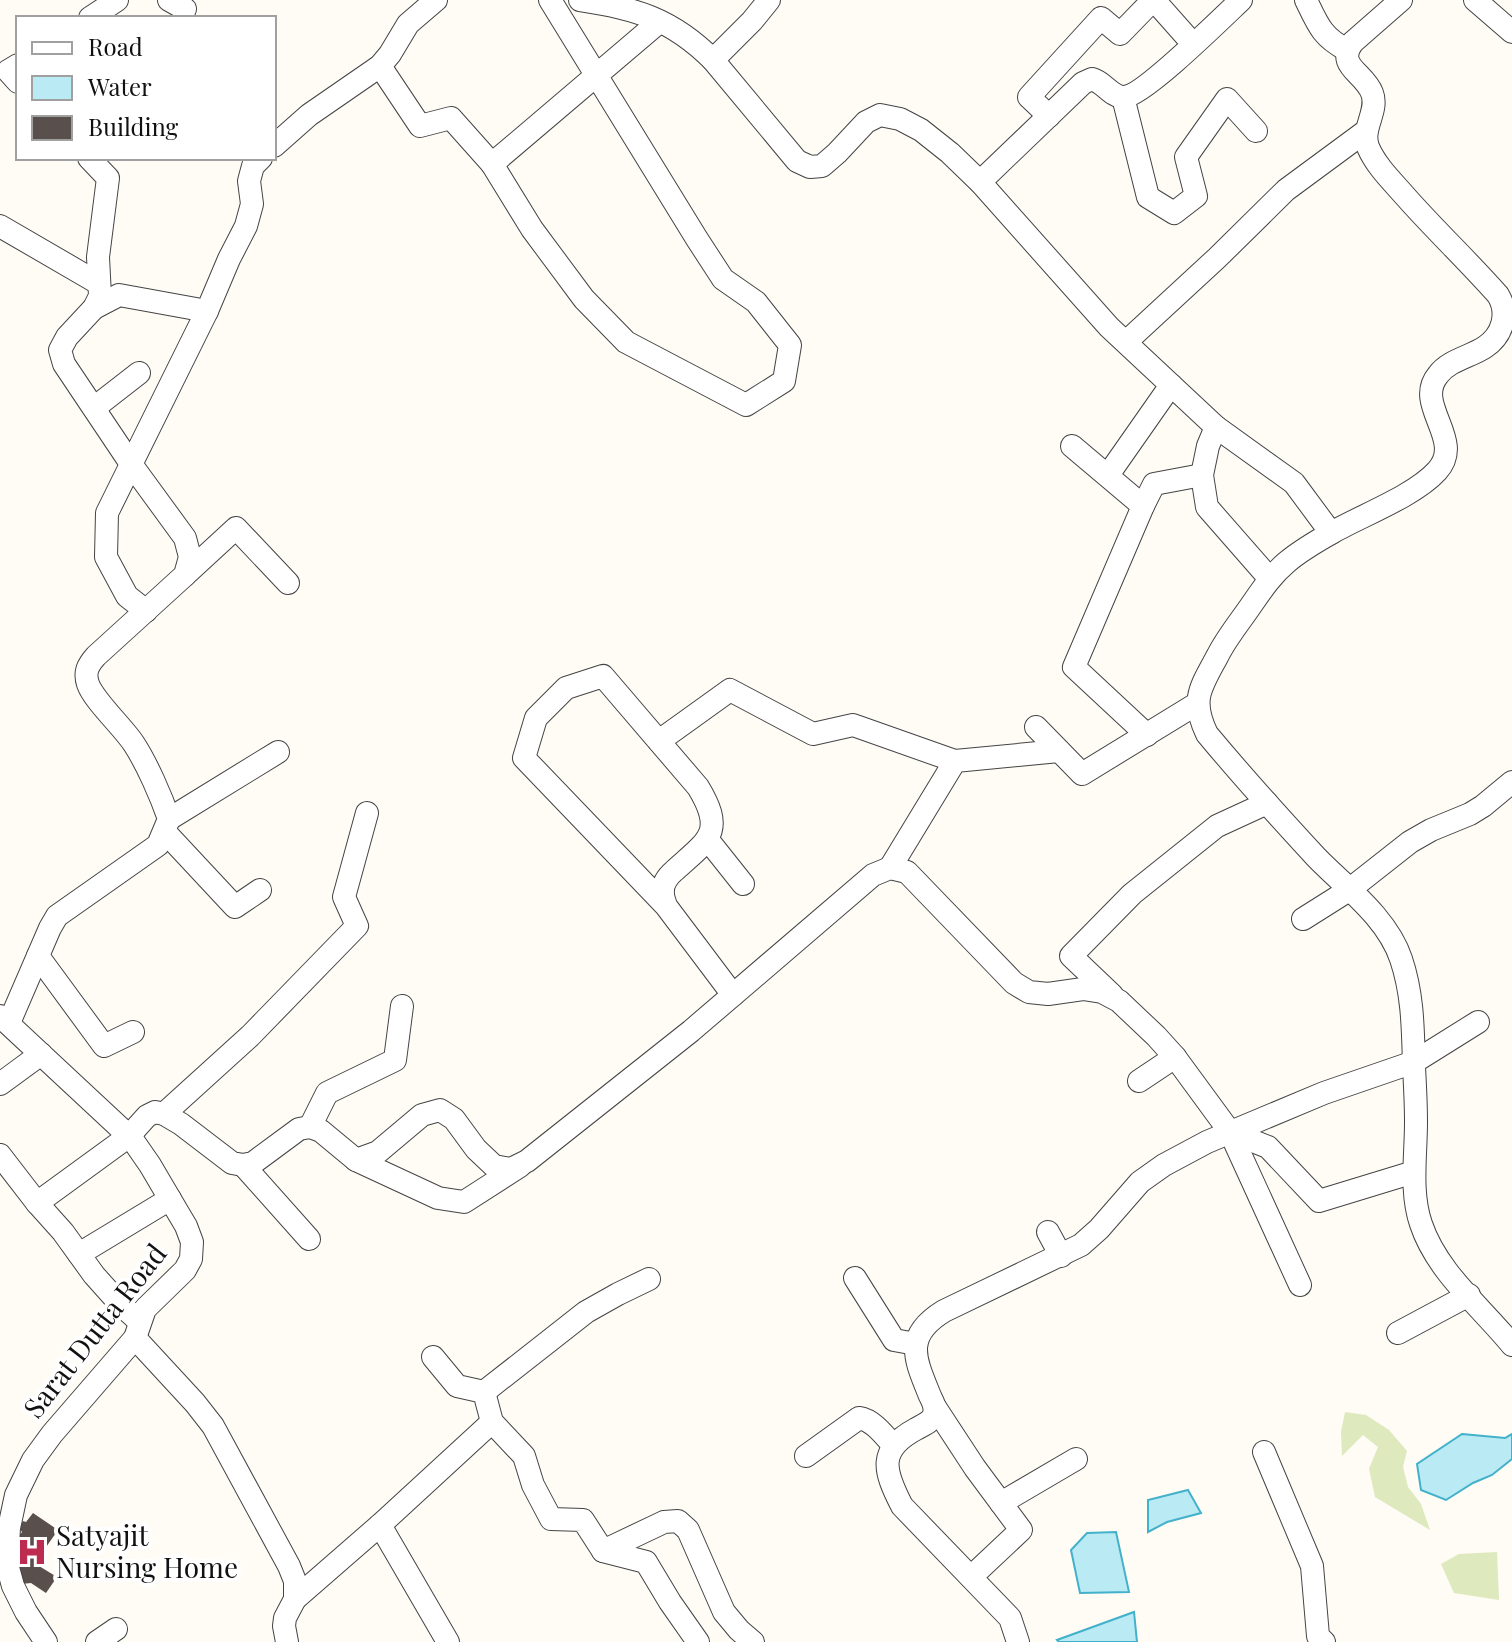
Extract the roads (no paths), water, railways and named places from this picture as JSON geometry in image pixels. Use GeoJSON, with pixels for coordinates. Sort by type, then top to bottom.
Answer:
{"type":"FeatureCollection","features":[{"type":"Feature","properties":{"kind":"street"},"geometry":{"type":"LineString","coordinates":[[403,0],[408,24]]}},
{"type":"Feature","properties":{"kind":"street"},"geometry":{"type":"LineString","coordinates":[[276,144],[309,115],[380,66],[408,24],[436,0]]}},
{"type":"Feature","properties":{"kind":"street"},"geometry":{"type":"LineString","coordinates":[[380,66],[420,126],[451,118],[492,164],[532,229],[584,299],[626,342],[746,405],[784,381],[790,345],[756,302],[723,279],[550,0]]}},
{"type":"Feature","properties":{"kind":"street"},"geometry":{"type":"LineString","coordinates":[[580,0],[640,12],[675,29],[699,46],[797,161],[810,167],[822,166],[866,122],[880,115],[900,119],[921,130],[980,182],[1109,327],[1216,427],[1294,483],[1331,533]]}},
{"type":"Feature","properties":{"kind":"street"},"geometry":{"type":"LineString","coordinates":[[713,60],[769,0]]}},
{"type":"Feature","properties":{"kind":"street"},"geometry":{"type":"LineString","coordinates":[[1049,116],[1029,97],[1101,18],[1120,34],[1154,0],[1193,44]]}},
{"type":"Feature","properties":{"kind":"street"},"geometry":{"type":"LineString","coordinates":[[980,182],[1083,83],[1092,79],[1101,81],[1115,95],[1132,95],[1173,63],[1241,0]]}},
{"type":"Feature","properties":{"kind":"street"},"geometry":{"type":"LineString","coordinates":[[1306,0],[1323,34],[1347,50]]}},
{"type":"Feature","properties":{"kind":"street"},"geometry":{"type":"LineString","coordinates":[[1401,0],[1347,50],[1349,63],[1372,94],[1373,108],[1366,131],[1368,147],[1385,173],[1498,295],[1503,303],[1502,326],[1486,347],[1442,370],[1430,387],[1430,397],[1447,449],[1439,469],[1426,481],[1379,509],[1331,533],[1288,561],[1270,579],[1222,646],[1201,689],[1199,718],[1207,734],[1267,803],[1386,931],[1400,957],[1413,1024],[1414,1172],[1421,1225],[1435,1255],[1511,1341]]}},
{"type":"Feature","properties":{"kind":"street"},"geometry":{"type":"LineString","coordinates":[[1475,0],[1512,32]]}},
{"type":"Feature","properties":{"kind":"street"},"geometry":{"type":"LineString","coordinates":[[492,164],[659,22]]}},
{"type":"Feature","properties":{"kind":"street"},"geometry":{"type":"LineString","coordinates":[[16,66],[8,71],[16,80]]}},
{"type":"Feature","properties":{"kind":"street"},"geometry":{"type":"LineString","coordinates":[[1123,97],[1148,197],[1174,213],[1196,196],[1186,157],[1227,99],[1256,131]]}},
{"type":"Feature","properties":{"kind":"street"},"geometry":{"type":"LineString","coordinates":[[1126,342],[1286,190],[1366,131]]}},
{"type":"Feature","properties":{"kind":"street"},"geometry":{"type":"LineString","coordinates":[[91,160],[108,178],[98,257],[100,296],[60,350],[64,364],[185,538],[190,557],[185,575]]}},
{"type":"Feature","properties":{"kind":"street"},"geometry":{"type":"LineString","coordinates":[[146,611],[127,596],[106,557],[107,513],[246,226],[252,204],[249,181],[253,166],[259,160]]}},
{"type":"Feature","properties":{"kind":"street"},"geometry":{"type":"LineString","coordinates":[[0,226],[98,283]]}},
{"type":"Feature","properties":{"kind":"street"},"geometry":{"type":"LineString","coordinates":[[94,308],[119,295],[207,311]]}},
{"type":"Feature","properties":{"kind":"street"},"geometry":{"type":"LineString","coordinates":[[94,408],[139,373]]}},
{"type":"Feature","properties":{"kind":"street"},"geometry":{"type":"LineString","coordinates":[[1108,475],[1171,385]]}},
{"type":"Feature","properties":{"kind":"street"},"geometry":{"type":"LineString","coordinates":[[1216,427],[1202,475],[1207,507],[1270,579]]}},
{"type":"Feature","properties":{"kind":"street"},"geometry":{"type":"LineString","coordinates":[[1072,446],[1143,506]]}},
{"type":"Feature","properties":{"kind":"street"},"geometry":{"type":"LineString","coordinates":[[1147,735],[1074,667],[1154,484],[1202,475]]}},
{"type":"Feature","properties":{"kind":"street"},"geometry":{"type":"LineString","coordinates":[[260,890],[235,907],[167,825],[164,805],[135,745],[89,688],[86,675],[88,665],[96,656],[236,528],[288,583]]}},
{"type":"Feature","properties":{"kind":"street"},"geometry":{"type":"LineString","coordinates":[[666,906],[662,892],[667,878],[708,840],[713,820],[709,805],[698,787],[603,676],[566,688],[536,718],[524,758],[666,906],[733,995]]}},
{"type":"Feature","properties":{"kind":"street"},"geometry":{"type":"LineString","coordinates":[[659,741],[730,690],[813,734],[853,725],[955,761],[1059,751]]}},
{"type":"Feature","properties":{"kind":"street"},"geometry":{"type":"LineString","coordinates":[[1036,727],[1082,774],[1198,703]]}},
{"type":"Feature","properties":{"kind":"street"},"geometry":{"type":"LineString","coordinates":[[4,1020],[57,916],[158,845],[167,825],[278,752]]}},
{"type":"Feature","properties":{"kind":"street"},"geometry":{"type":"LineString","coordinates":[[890,868],[955,761]]}},
{"type":"Feature","properties":{"kind":"street"},"geometry":{"type":"LineString","coordinates":[[1303,919],[1349,890],[1410,842],[1470,814],[1512,782]]}},
{"type":"Feature","properties":{"kind":"street"},"geometry":{"type":"LineString","coordinates":[[1267,803],[1217,826],[1132,894],[1071,956],[1175,1057],[1230,1132],[1300,1285]]}},
{"type":"Feature","properties":{"kind":"street"},"geometry":{"type":"LineString","coordinates":[[164,1114],[250,1036],[357,926],[344,897],[367,813]]}},
{"type":"Feature","properties":{"kind":"street"},"geometry":{"type":"LineString","coordinates":[[708,840],[743,884]]}},
{"type":"Feature","properties":{"kind":"street"},"geometry":{"type":"LineString","coordinates":[[37,1203],[129,1136],[147,1116],[155,1112],[181,1124],[232,1163],[243,1165],[253,1163],[299,1129],[310,1127],[321,1131],[356,1160],[438,1198],[464,1202],[527,1161],[691,1031],[873,875],[890,868],[907,872],[1014,983],[1029,992],[1048,994],[1083,989],[1102,992],[1119,1001]]}},
{"type":"Feature","properties":{"kind":"street"},"geometry":{"type":"LineString","coordinates":[[38,956],[104,1046],[133,1032]]}},
{"type":"Feature","properties":{"kind":"street"},"geometry":{"type":"LineString","coordinates":[[310,1127],[327,1093],[395,1060],[402,1006]]}},
{"type":"Feature","properties":{"kind":"street","name":"Sarat Dutta Road"},"geometry":{"type":"LineString","coordinates":[[4,1020],[129,1136],[150,1165],[192,1242],[191,1259],[185,1270],[145,1309],[138,1330],[52,1434],[33,1460],[16,1495],[9,1528],[7,1564],[13,1586],[46,1642]]}},
{"type":"Feature","properties":{"kind":"street"},"geometry":{"type":"LineString","coordinates":[[971,1577],[1021,1530],[935,1407],[915,1359],[916,1344],[933,1318],[1081,1245],[1140,1182],[1164,1165],[1230,1132],[1324,1093],[1414,1062],[1478,1022]]}},
{"type":"Feature","properties":{"kind":"street"},"geometry":{"type":"LineString","coordinates":[[0,1084],[41,1054]]}},
{"type":"Feature","properties":{"kind":"street"},"geometry":{"type":"LineString","coordinates":[[1139,1081],[1175,1057]]}},
{"type":"Feature","properties":{"kind":"street"},"geometry":{"type":"LineString","coordinates":[[356,1160],[378,1152],[422,1115],[440,1110],[454,1119],[476,1149],[494,1166],[511,1169],[527,1161]]}},
{"type":"Feature","properties":{"kind":"street"},"geometry":{"type":"LineString","coordinates":[[1230,1132],[1268,1147],[1319,1201],[1414,1172]]}},
{"type":"Feature","properties":{"kind":"street"},"geometry":{"type":"LineString","coordinates":[[0,1155],[213,1426],[289,1566],[295,1581],[295,1599]]}},
{"type":"Feature","properties":{"kind":"street"},"geometry":{"type":"LineString","coordinates":[[243,1165],[309,1239]]}},
{"type":"Feature","properties":{"kind":"street"},"geometry":{"type":"LineString","coordinates":[[79,1254],[170,1199]]}},
{"type":"Feature","properties":{"kind":"street"},"geometry":{"type":"LineString","coordinates":[[1048,1232],[1061,1256]]}},
{"type":"Feature","properties":{"kind":"street"},"geometry":{"type":"LineString","coordinates":[[855,1278],[894,1340],[916,1344]]}},
{"type":"Feature","properties":{"kind":"street"},"geometry":{"type":"LineString","coordinates":[[484,1392],[586,1312],[649,1279]]}},
{"type":"Feature","properties":{"kind":"street"},"geometry":{"type":"LineString","coordinates":[[1398,1333],[1469,1295]]}},
{"type":"Feature","properties":{"kind":"street"},"geometry":{"type":"LineString","coordinates":[[433,1357],[457,1386],[484,1392]]}},
{"type":"Feature","properties":{"kind":"street"},"geometry":{"type":"LineString","coordinates":[[484,1392],[492,1422],[524,1456],[533,1485],[551,1519],[583,1520],[603,1551],[646,1562],[698,1642]]}},
{"type":"Feature","properties":{"kind":"street"},"geometry":{"type":"LineString","coordinates":[[935,1407],[934,1416],[928,1422],[893,1445],[887,1457],[893,1489],[902,1506],[1010,1618],[1018,1642]]}},
{"type":"Feature","properties":{"kind":"street"},"geometry":{"type":"LineString","coordinates":[[806,1456],[859,1418],[871,1423],[893,1445]]}},
{"type":"Feature","properties":{"kind":"street"},"geometry":{"type":"LineString","coordinates":[[287,1642],[285,1618],[295,1599],[492,1422]]}},
{"type":"Feature","properties":{"kind":"street"},"geometry":{"type":"LineString","coordinates":[[1264,1452],[1312,1566],[1318,1636],[1324,1642]]}},
{"type":"Feature","properties":{"kind":"street"},"geometry":{"type":"LineString","coordinates":[[1001,1503],[1076,1459]]}},
{"type":"Feature","properties":{"kind":"street"},"geometry":{"type":"LineString","coordinates":[[603,1551],[664,1522],[678,1521],[688,1530],[724,1612],[753,1642]]}},
{"type":"Feature","properties":{"kind":"street"},"geometry":{"type":"LineString","coordinates":[[380,1525],[448,1642]]}},
{"type":"Feature","properties":{"kind":"street"},"geometry":{"type":"LineString","coordinates":[[97,1642],[116,1629]]}},
{"type":"Feature","properties":{"kind":"street"},"geometry":{"type":"LineString","coordinates":[[746,1642],[753,1642]]}},
{"type":"Feature","properties":{"kind":"water"},"geometry":{"type":"Polygon","coordinates":[[[1462,1434],[1505,1438],[1512,1434],[1512,1459],[1492,1475],[1446,1500],[1421,1490],[1417,1464],[1462,1434]]]}},
{"type":"Feature","properties":{"kind":"water"},"geometry":{"type":"Polygon","coordinates":[[[1188,1490],[1201,1513],[1167,1522],[1148,1532],[1148,1500],[1188,1490]]]}},
{"type":"Feature","properties":{"kind":"water"},"geometry":{"type":"Polygon","coordinates":[[[1116,1532],[1129,1592],[1080,1593],[1071,1550],[1087,1533],[1116,1532]]]}},
{"type":"Feature","properties":{"kind":"water"},"geometry":{"type":"Polygon","coordinates":[[[1134,1612],[1137,1642],[1057,1640],[1134,1612]]]}},
{"type":"Feature","properties":{"kind":"place","name":"Satyajit Nursing Home"},"geometry":{"type":"Point","coordinates":[32,1552]}}]}
